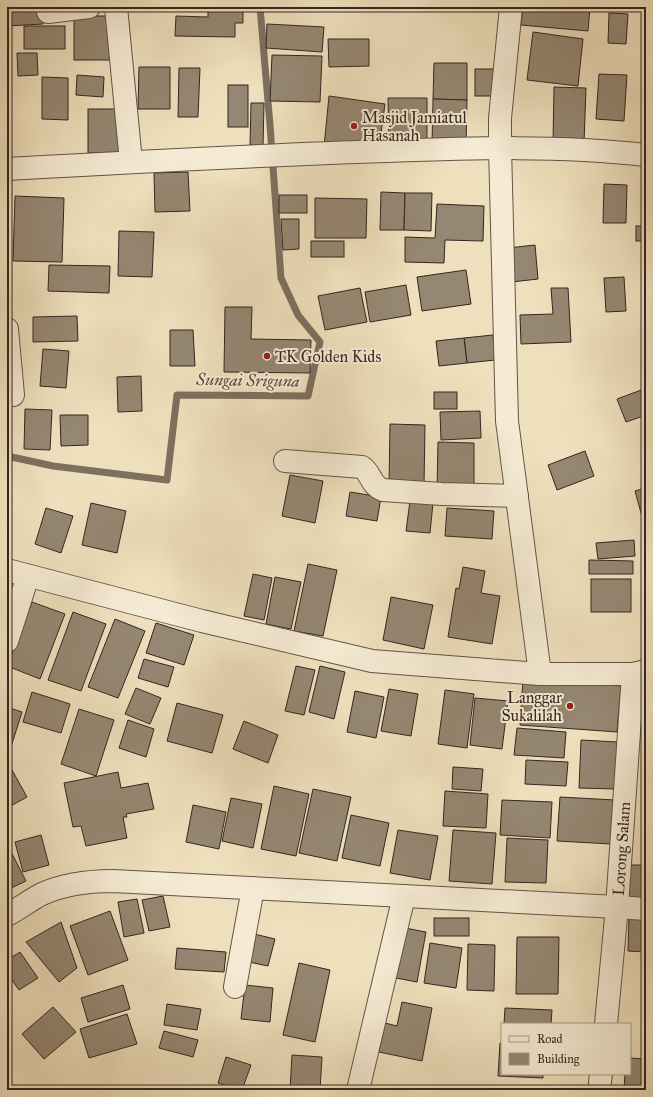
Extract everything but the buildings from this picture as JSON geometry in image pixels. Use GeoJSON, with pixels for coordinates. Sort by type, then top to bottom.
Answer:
{"type":"FeatureCollection","features":[{"type":"Feature","properties":{"kind":"street"},"geometry":{"type":"LineString","coordinates":[[48,12],[89,7]]}},
{"type":"Feature","properties":{"kind":"street"},"geometry":{"type":"LineString","coordinates":[[116,7],[131,162]]}},
{"type":"Feature","properties":{"kind":"street"},"geometry":{"type":"LineString","coordinates":[[511,7],[500,118],[507,421],[540,674]]}},
{"type":"Feature","properties":{"kind":"street"},"geometry":{"type":"LineString","coordinates":[[7,169],[288,154],[500,147],[607,150],[646,155]]}},
{"type":"Feature","properties":{"kind":"street"},"geometry":{"type":"LineString","coordinates":[[7,329],[9,365],[13,395]]}},
{"type":"Feature","properties":{"kind":"street"},"geometry":{"type":"LineString","coordinates":[[285,461],[362,467],[365,469],[374,485],[383,490],[442,494],[517,496]]}},
{"type":"Feature","properties":{"kind":"street"},"geometry":{"type":"LineString","coordinates":[[7,570],[202,621],[372,660],[540,674],[639,672]]}},
{"type":"Feature","properties":{"kind":"street"},"geometry":{"type":"LineString","coordinates":[[7,641],[28,576]]}},
{"type":"Feature","properties":{"kind":"street","name":"Lorong Salam"},"geometry":{"type":"LineString","coordinates":[[606,1023],[639,672]]}},
{"type":"Feature","properties":{"kind":"street"},"geometry":{"type":"LineString","coordinates":[[7,915],[42,894],[62,887],[94,881],[617,907],[646,910]]}},
{"type":"Feature","properties":{"kind":"street"},"geometry":{"type":"LineString","coordinates":[[235,987],[253,888]]}},
{"type":"Feature","properties":{"kind":"street"},"geometry":{"type":"LineString","coordinates":[[358,1090],[404,896]]}},
{"type":"Feature","properties":{"kind":"waterway","name":"Sungai Sriguna"},"geometry":{"type":"LineString","coordinates":[[7,456],[53,466],[167,480],[177,395],[308,396],[320,342],[298,315],[281,278],[260,7]]}},
{"type":"Feature","properties":{"kind":"place","name":"Masjid Jamiatul Hasanah"},"geometry":{"type":"Point","coordinates":[354,126]}},
{"type":"Feature","properties":{"kind":"place","name":"TK Golden Kids"},"geometry":{"type":"Point","coordinates":[267,356]}},
{"type":"Feature","properties":{"kind":"place","name":"Langgar Sukalilah"},"geometry":{"type":"Point","coordinates":[570,706]}}]}
